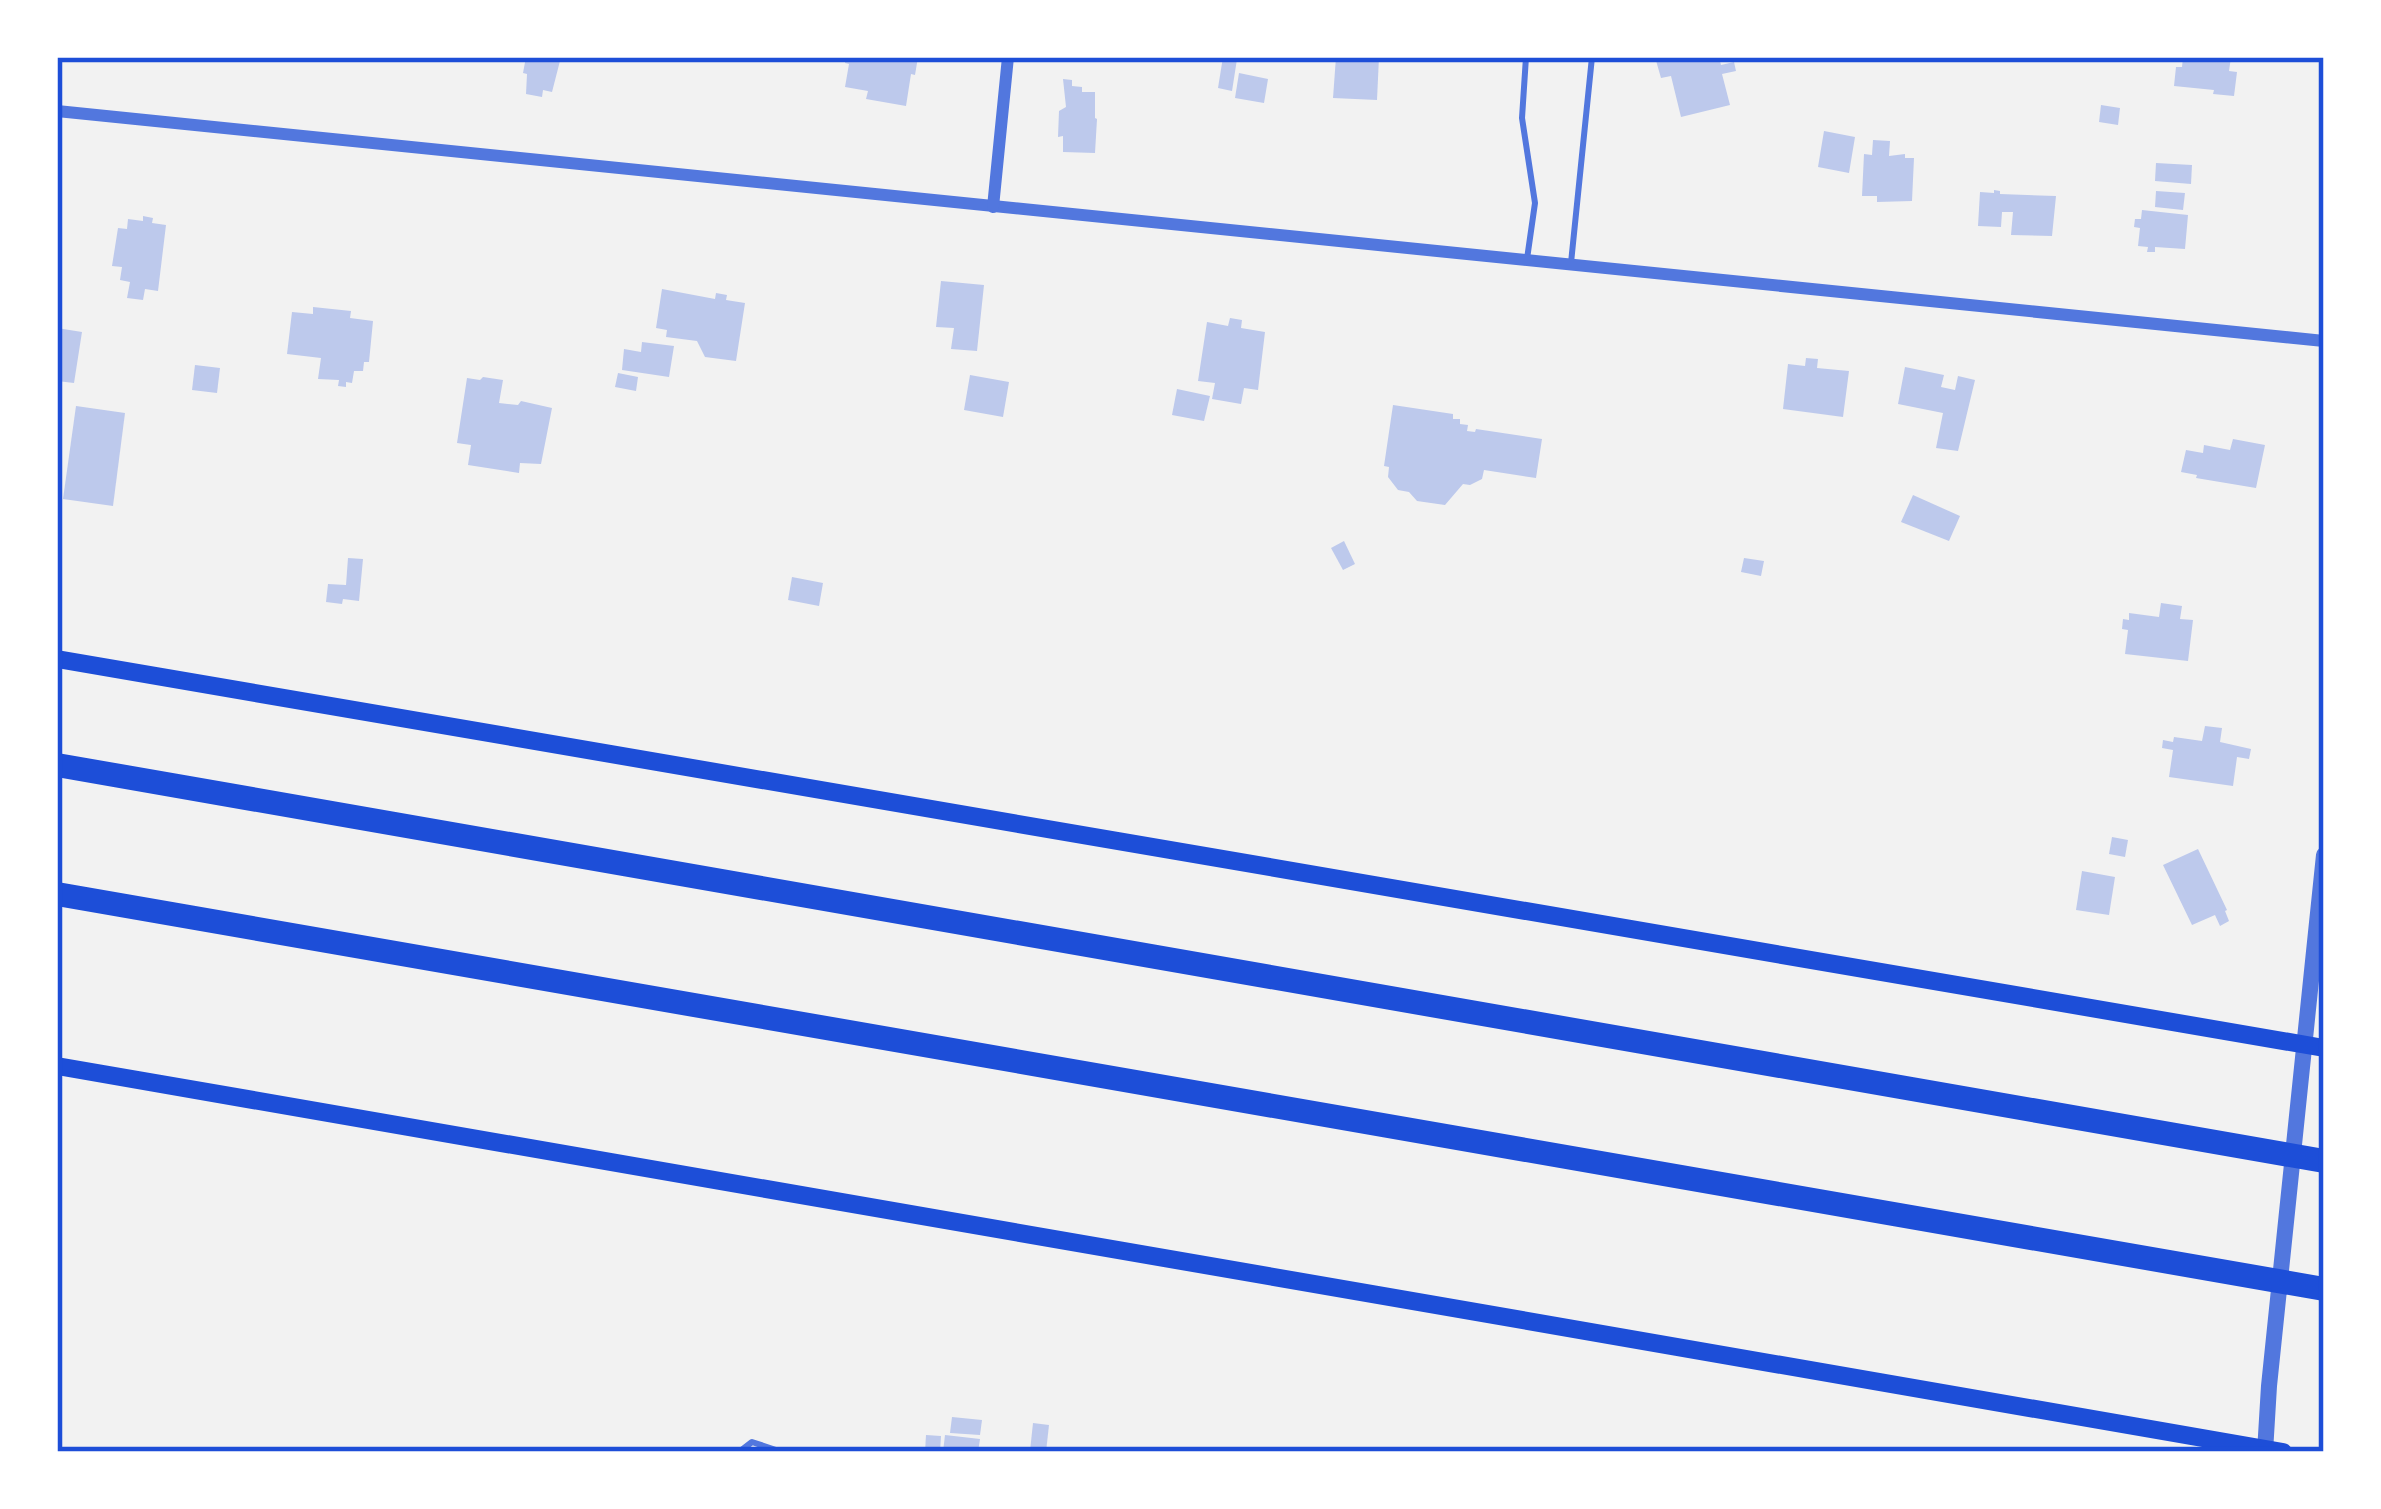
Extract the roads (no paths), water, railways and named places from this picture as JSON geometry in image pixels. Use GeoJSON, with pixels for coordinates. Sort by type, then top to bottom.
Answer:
{"type":"FeatureCollection","features":[{"type":"Feature","properties":{"kind":"highway"},"geometry":{"type":"LineString","coordinates":[[57,765],[2324,1160]]}},
{"type":"Feature","properties":{"kind":"highway"},"geometry":{"type":"LineString","coordinates":[[57,894],[2324,1289]]}},
{"type":"Feature","properties":{"kind":"main road"},"geometry":{"type":"LineString","coordinates":[[57,659],[2315,1047]]}},
{"type":"Feature","properties":{"kind":"main road"},"geometry":{"type":"LineString","coordinates":[[57,1066],[2271,1451]]}},
{"type":"Feature","properties":{"kind":"street"},"geometry":{"type":"LineString","coordinates":[[993,207],[1008,57]]}},
{"type":"Feature","properties":{"kind":"street"},"geometry":{"type":"LineString","coordinates":[[57,111],[2324,341]]}},
{"type":"Feature","properties":{"kind":"street"},"geometry":{"type":"LineString","coordinates":[[2271,1451],[2269,1386],[2315,1047],[2324,855]]}},
{"type":"Feature","properties":{"kind":"lane"},"geometry":{"type":"LineString","coordinates":[[1526,57],[1522,118],[1535,203],[1527,259]]}},
{"type":"Feature","properties":{"kind":"lane"},"geometry":{"type":"LineString","coordinates":[[1571,263],[1592,57]]}},
{"type":"Feature","properties":{"kind":"lane"},"geometry":{"type":"LineString","coordinates":[[739,1452],[752,1442],[782,1452]]}}]}
